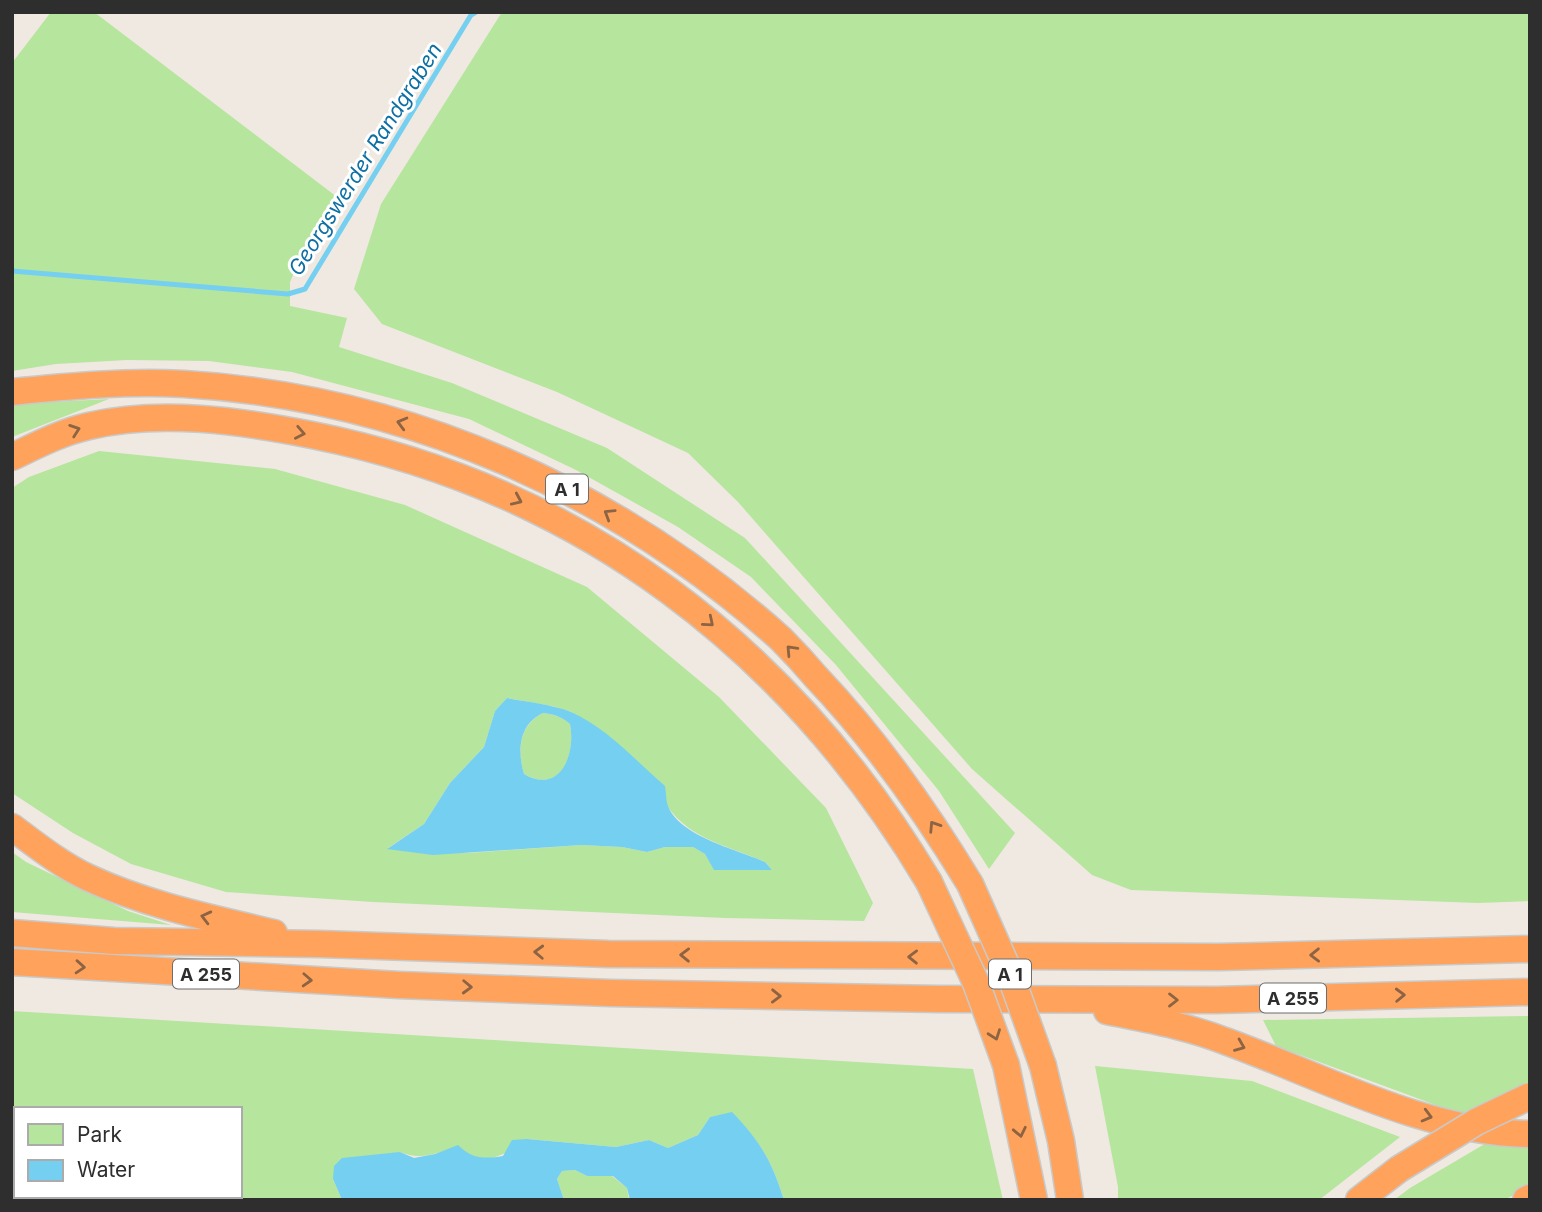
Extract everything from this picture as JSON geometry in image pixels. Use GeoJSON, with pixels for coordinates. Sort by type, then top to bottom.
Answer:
{"type":"FeatureCollection","features":[{"type":"Feature","properties":{"kind":"highway","name":"A 1"},"geometry":{"type":"LineString","coordinates":[[12,392],[137,383],[239,388],[288,395],[412,426],[494,454],[551,480],[666,550],[781,640],[842,704],[881,751],[935,827],[970,884],[1010,974],[1043,1066],[1061,1141],[1070,1200]]}},
{"type":"Feature","properties":{"kind":"highway"},"geometry":{"type":"LineString","coordinates":[[12,457],[88,426],[138,419],[165,418],[282,429],[405,457],[479,483],[582,534],[652,578],[761,666],[819,728],[860,778],[904,840],[929,882],[976,983],[1006,1065],[1034,1200]]}},
{"type":"Feature","properties":{"kind":"highway"},"geometry":{"type":"LineString","coordinates":[[12,827],[47,853],[87,877],[144,900],[320,944]]}},
{"type":"Feature","properties":{"kind":"highway","name":"A 255"},"geometry":{"type":"LineString","coordinates":[[12,933],[114,941],[320,944],[608,954],[940,958],[1219,957],[1530,949]]}},
{"type":"Feature","properties":{"kind":"highway","name":"A 255"},"geometry":{"type":"LineString","coordinates":[[12,962],[399,985],[584,992],[1217,1000],[1530,992]]}},
{"type":"Feature","properties":{"kind":"highway"},"geometry":{"type":"LineString","coordinates":[[1055,999],[1183,1027],[1224,1040],[1404,1110],[1479,1128],[1530,1134]]}},
{"type":"Feature","properties":{"kind":"highway"},"geometry":{"type":"LineString","coordinates":[[1359,1200],[1398,1169],[1476,1122],[1530,1096]]}},
{"type":"Feature","properties":{"kind":"green space"},"geometry":{"type":"Polygon","coordinates":[[[51,12],[94,12],[337,197],[301,256],[290,282],[290,306],[347,318],[339,347],[452,383],[607,448],[745,538],[1015,833],[989,869],[939,791],[836,665],[751,577],[678,527],[576,470],[469,419],[292,372],[209,361],[127,360],[56,364],[12,371],[12,63],[51,12]]]}},
{"type":"Feature","properties":{"kind":"green space"},"geometry":{"type":"Polygon","coordinates":[[[502,12],[1530,12],[1530,901],[1478,903],[1131,890],[1092,875],[972,769],[738,502],[688,453],[557,392],[382,324],[354,289],[381,204],[502,12]]]}},
{"type":"Feature","properties":{"kind":"green space"},"geometry":{"type":"Polygon","coordinates":[[[109,399],[12,437],[12,404],[109,399]]]}},
{"type":"Feature","properties":{"kind":"green space"},"geometry":{"type":"Polygon","coordinates":[[[99,451],[275,469],[405,505],[587,587],[719,697],[826,808],[873,903],[864,921],[725,918],[373,902],[226,892],[131,864],[73,833],[12,793],[12,488],[29,477],[99,451]],[[507,698],[495,711],[484,747],[450,783],[424,824],[388,848],[468,853],[581,845],[622,847],[647,852],[665,847],[693,847],[705,854],[715,870],[772,870],[765,862],[712,841],[687,827],[571,712],[507,698]]]}},
{"type":"Feature","properties":{"kind":"green space"},"geometry":{"type":"Polygon","coordinates":[[[543,713],[558,716],[570,724],[571,748],[568,759],[556,776],[537,779],[524,774],[521,748],[529,724],[543,713]]]}},
{"type":"Feature","properties":{"kind":"green space"},"geometry":{"type":"Polygon","coordinates":[[[12,852],[26,862],[128,911],[171,925],[12,912],[12,852]]]}},
{"type":"Feature","properties":{"kind":"green space"},"geometry":{"type":"Polygon","coordinates":[[[12,1011],[973,1069],[1003,1200],[784,1200],[764,1152],[732,1113],[710,1117],[698,1135],[668,1148],[649,1140],[616,1147],[527,1139],[501,1155],[484,1159],[467,1153],[458,1146],[422,1156],[400,1152],[333,1179],[342,1200],[103,1198],[242,1198],[242,1107],[14,1107],[14,1134],[12,1011]]]}},
{"type":"Feature","properties":{"kind":"green space"},"geometry":{"type":"Polygon","coordinates":[[[1530,1016],[1530,1082],[1460,1114],[1276,1046],[1263,1020],[1530,1016]]]}},
{"type":"Feature","properties":{"kind":"green space"},"geometry":{"type":"Polygon","coordinates":[[[1095,1066],[1252,1081],[1400,1137],[1319,1200],[1118,1200],[1118,1187],[1095,1066]]]}},
{"type":"Feature","properties":{"kind":"green space"},"geometry":{"type":"Polygon","coordinates":[[[1488,1142],[1530,1146],[1530,1187],[1504,1200],[1394,1200],[1410,1188],[1488,1142]]]}},
{"type":"Feature","properties":{"kind":"green space"},"geometry":{"type":"Polygon","coordinates":[[[575,1170],[587,1176],[612,1176],[627,1188],[629,1200],[564,1200],[557,1179],[562,1171],[575,1170]]]}},
{"type":"Feature","properties":{"kind":"water"},"geometry":{"type":"Polygon","coordinates":[[[507,698],[556,707],[584,719],[609,736],[665,786],[667,803],[682,824],[710,840],[765,862],[772,870],[714,870],[705,854],[693,847],[665,847],[647,852],[622,847],[581,845],[433,855],[387,849],[424,824],[450,783],[484,747],[495,711],[507,698]],[[543,713],[529,724],[521,747],[524,774],[537,779],[556,776],[568,759],[570,748],[570,724],[554,715],[543,713]]]}},
{"type":"Feature","properties":{"kind":"water"},"geometry":{"type":"Polygon","coordinates":[[[732,1112],[764,1152],[784,1200],[630,1200],[627,1188],[613,1176],[587,1176],[575,1170],[562,1171],[557,1179],[564,1200],[342,1200],[333,1179],[334,1166],[342,1158],[400,1152],[414,1158],[435,1154],[458,1145],[473,1155],[496,1157],[503,1156],[512,1140],[616,1147],[649,1140],[668,1148],[698,1135],[710,1117],[732,1112]]]}},
{"type":"Feature","properties":{"kind":"waterway","name":"Georgswerder Randgraben"},"geometry":{"type":"LineString","coordinates":[[12,271],[288,294],[305,289],[471,15],[476,12]]}}]}
